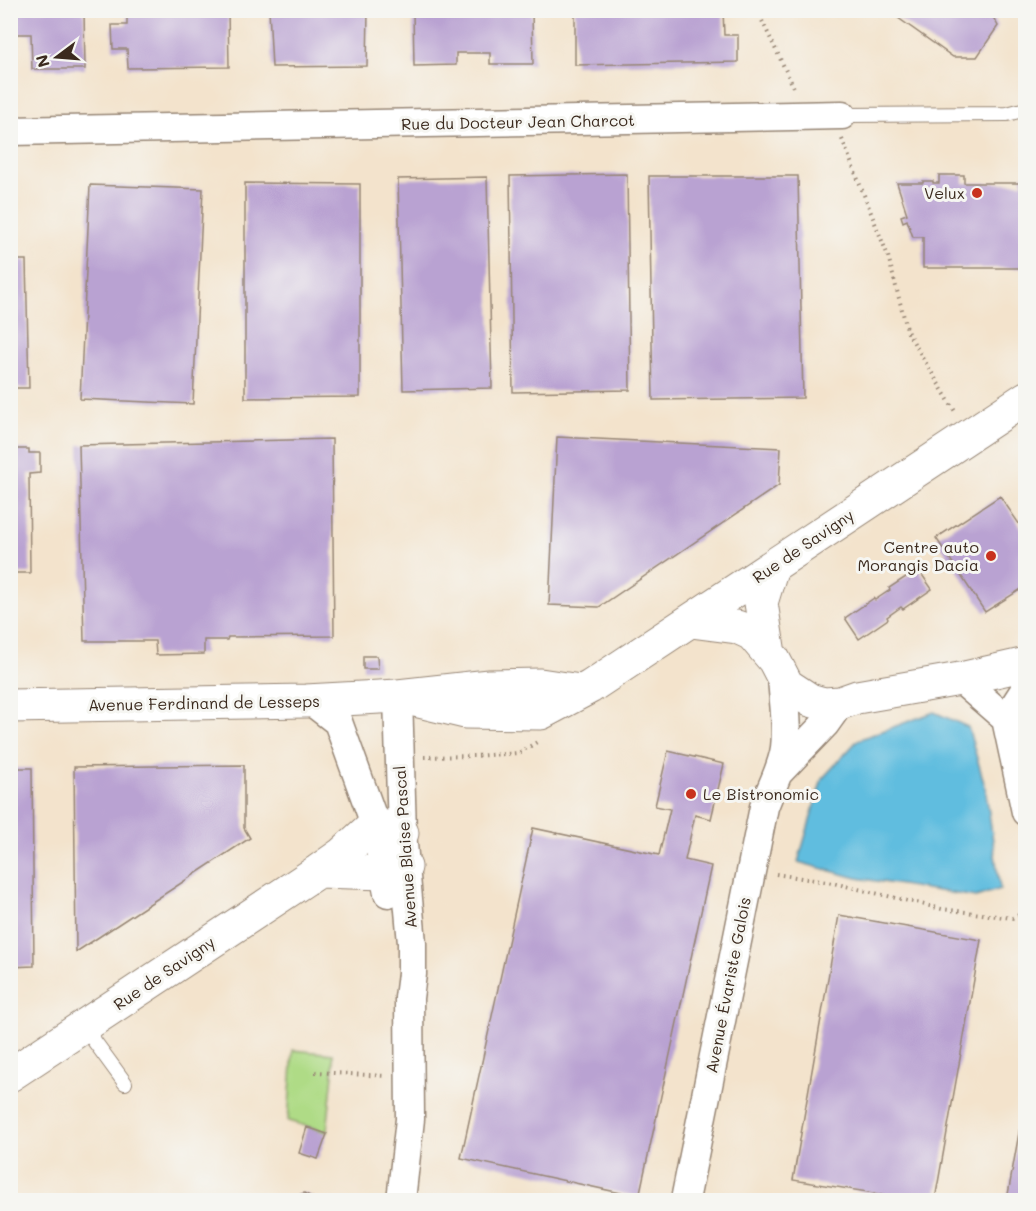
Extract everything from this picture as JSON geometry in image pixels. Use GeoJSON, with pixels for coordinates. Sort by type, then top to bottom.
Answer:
{"type":"FeatureCollection","features":[{"type":"Feature","properties":{"kind":"main road","name":"Rue de Savigny"},"geometry":{"type":"LineString","coordinates":[[384,697],[489,686],[540,686],[580,691],[590,687],[1026,398]]}},
{"type":"Feature","properties":{"kind":"main road"},"geometry":{"type":"LineString","coordinates":[[772,567],[761,603],[775,665]]}},
{"type":"Feature","properties":{"kind":"main road"},"geometry":{"type":"LineString","coordinates":[[691,621],[737,627],[752,634],[787,686],[810,700],[824,704],[840,703],[1026,664]]}},
{"type":"Feature","properties":{"kind":"main road","name":"Avenue Ferdinand de Lesseps"},"geometry":{"type":"LineString","coordinates":[[10,706],[311,701],[384,697]]}},
{"type":"Feature","properties":{"kind":"main road","name":"Rue de Savigny"},"geometry":{"type":"LineString","coordinates":[[10,1075],[342,854],[388,829]]}},
{"type":"Feature","properties":{"kind":"main road"},"geometry":{"type":"LineString","coordinates":[[318,871],[395,870]]}},
{"type":"Feature","properties":{"kind":"street","name":"Rue du Docteur Jean Charcot"},"geometry":{"type":"LineString","coordinates":[[10,131],[842,115]]}},
{"type":"Feature","properties":{"kind":"street","name":"Avenue Évariste Galois"},"geometry":{"type":"LineString","coordinates":[[685,1200],[764,807],[779,772],[785,747],[786,719],[775,665]]}},
{"type":"Feature","properties":{"kind":"street"},"geometry":{"type":"LineString","coordinates":[[960,679],[1006,719],[1026,812]]}},
{"type":"Feature","properties":{"kind":"street"},"geometry":{"type":"LineString","coordinates":[[1006,719],[1026,688]]}},
{"type":"Feature","properties":{"kind":"street"},"geometry":{"type":"LineString","coordinates":[[344,740],[352,714],[384,697]]}},
{"type":"Feature","properties":{"kind":"street","name":"Avenue Blaise Pascal"},"geometry":{"type":"LineString","coordinates":[[384,697],[388,829],[395,870],[396,963],[409,998],[410,1119],[401,1200]]}},
{"type":"Feature","properties":{"kind":"street","name":"Avenue Blaise Pascal"},"geometry":{"type":"LineString","coordinates":[[311,701],[338,722],[344,740],[388,829]]}},
{"type":"Feature","properties":{"kind":"street","name":"Avenue Évariste Galois"},"geometry":{"type":"LineString","coordinates":[[779,772],[825,724],[840,703]]}},
{"type":"Feature","properties":{"kind":"lane","name":"Rue du Docteur Jean Charcot"},"geometry":{"type":"LineString","coordinates":[[842,115],[1007,114],[1026,109]]}},
{"type":"Feature","properties":{"kind":"lane"},"geometry":{"type":"LineString","coordinates":[[84,1027],[125,1083]]}},
{"type":"Feature","properties":{"kind":"path"},"geometry":{"type":"LineString","coordinates":[[757,10],[808,116],[843,140],[888,256],[908,333],[960,418],[967,438]]}},
{"type":"Feature","properties":{"kind":"path"},"geometry":{"type":"LineString","coordinates":[[751,870],[833,883],[942,909],[1012,918],[1026,912]]}},
{"type":"Feature","properties":{"kind":"path"},"geometry":{"type":"LineString","coordinates":[[315,1072],[388,1076],[410,1080]]}},
{"type":"Feature","properties":{"kind":"green space"},"geometry":{"type":"Polygon","coordinates":[[[293,1050],[333,1054],[327,1132],[288,1121],[293,1050]]]}},
{"type":"Feature","properties":{"kind":"water"},"geometry":{"type":"Polygon","coordinates":[[[934,712],[968,727],[985,786],[1000,889],[976,897],[857,878],[798,862],[822,779],[858,740],[934,712]]]}},
{"type":"Feature","properties":{"kind":"building"},"geometry":{"type":"Polygon","coordinates":[[[10,10],[84,10],[85,69],[32,69],[31,34],[10,34],[10,10]]]}},
{"type":"Feature","properties":{"kind":"building"},"geometry":{"type":"Polygon","coordinates":[[[127,10],[228,10],[229,67],[128,68],[127,49],[113,49],[112,25],[127,25],[127,10]]]}},
{"type":"Feature","properties":{"kind":"building"},"geometry":{"type":"Polygon","coordinates":[[[269,10],[368,10],[367,66],[272,67],[269,10]]]}},
{"type":"Feature","properties":{"kind":"building"},"geometry":{"type":"Polygon","coordinates":[[[413,10],[532,10],[533,64],[490,64],[490,53],[456,53],[456,65],[414,66],[413,10]]]}},
{"type":"Feature","properties":{"kind":"building"},"geometry":{"type":"Polygon","coordinates":[[[575,10],[723,10],[724,35],[738,35],[738,62],[575,65],[575,10]]]}},
{"type":"Feature","properties":{"kind":"building"},"geometry":{"type":"Polygon","coordinates":[[[887,10],[989,10],[998,26],[977,57],[953,57],[887,10]]]}},
{"type":"Feature","properties":{"kind":"building"},"geometry":{"type":"Polygon","coordinates":[[[627,174],[630,390],[513,392],[510,176],[627,174]]]}},
{"type":"Feature","properties":{"kind":"building"},"geometry":{"type":"Polygon","coordinates":[[[939,175],[964,175],[964,183],[1022,183],[1022,175],[1026,176],[1026,268],[923,268],[923,237],[913,237],[907,220],[903,222],[901,216],[907,214],[897,183],[933,181],[933,183],[939,183],[939,175]]]}},
{"type":"Feature","properties":{"kind":"building"},"geometry":{"type":"Polygon","coordinates":[[[649,176],[798,176],[803,398],[653,400],[649,176]]]}},
{"type":"Feature","properties":{"kind":"building"},"geometry":{"type":"Polygon","coordinates":[[[487,177],[492,388],[403,390],[398,179],[487,177]]]}},
{"type":"Feature","properties":{"kind":"building"},"geometry":{"type":"Polygon","coordinates":[[[245,183],[360,184],[360,397],[245,398],[245,183]]]}},
{"type":"Feature","properties":{"kind":"building"},"geometry":{"type":"Polygon","coordinates":[[[90,185],[203,189],[193,404],[80,399],[90,185]]]}},
{"type":"Feature","properties":{"kind":"building"},"geometry":{"type":"Polygon","coordinates":[[[10,260],[26,260],[29,388],[10,388],[10,260]]]}},
{"type":"Feature","properties":{"kind":"building"},"geometry":{"type":"Polygon","coordinates":[[[557,437],[781,448],[779,485],[599,607],[549,605],[557,437]]]}},
{"type":"Feature","properties":{"kind":"building"},"geometry":{"type":"Polygon","coordinates":[[[332,439],[334,636],[228,637],[227,640],[204,640],[204,654],[156,655],[155,641],[84,641],[79,445],[332,439]]]}},
{"type":"Feature","properties":{"kind":"building"},"geometry":{"type":"Polygon","coordinates":[[[10,449],[29,449],[29,453],[40,453],[40,473],[29,474],[30,573],[15,573],[12,640],[10,640],[10,449]]]}},
{"type":"Feature","properties":{"kind":"building"},"geometry":{"type":"Polygon","coordinates":[[[1000,496],[1026,534],[1026,586],[985,612],[936,538],[1000,496]]]}},
{"type":"Feature","properties":{"kind":"building"},"geometry":{"type":"Polygon","coordinates":[[[918,569],[932,589],[903,609],[901,607],[859,639],[845,618],[890,590],[889,588],[918,569]]]}},
{"type":"Feature","properties":{"kind":"building"},"geometry":{"type":"Polygon","coordinates":[[[363,656],[377,656],[378,669],[363,669],[363,656]]]}},
{"type":"Feature","properties":{"kind":"building"},"geometry":{"type":"Polygon","coordinates":[[[668,751],[724,764],[711,819],[695,815],[685,860],[711,866],[639,1197],[461,1158],[533,828],[659,855],[670,809],[655,806],[668,751]]]}},
{"type":"Feature","properties":{"kind":"building"},"geometry":{"type":"Polygon","coordinates":[[[244,765],[244,828],[250,838],[76,952],[74,767],[244,765]]]}},
{"type":"Feature","properties":{"kind":"building"},"geometry":{"type":"Polygon","coordinates":[[[10,768],[32,768],[34,966],[10,967],[10,768]]]}},
{"type":"Feature","properties":{"kind":"building"},"geometry":{"type":"Polygon","coordinates":[[[839,915],[981,940],[935,1200],[917,1200],[793,1180],[839,915]]]}},
{"type":"Feature","properties":{"kind":"building"},"geometry":{"type":"Polygon","coordinates":[[[1024,1105],[1026,1200],[1007,1200],[1024,1105]]]}},
{"type":"Feature","properties":{"kind":"building"},"geometry":{"type":"Polygon","coordinates":[[[307,1127],[327,1134],[318,1159],[299,1153],[307,1127]]]}},
{"type":"Feature","properties":{"kind":"building"},"geometry":{"type":"Polygon","coordinates":[[[304,1193],[317,1200],[285,1200],[304,1193]]]}},
{"type":"Feature","properties":{"kind":"place","name":"Velux"},"geometry":{"type":"Point","coordinates":[977,193]}},
{"type":"Feature","properties":{"kind":"place","name":"Centre auto Morangis Dacia"},"geometry":{"type":"Point","coordinates":[991,556]}},
{"type":"Feature","properties":{"kind":"place","name":"Le Bistronomic"},"geometry":{"type":"Point","coordinates":[691,794]}}]}
